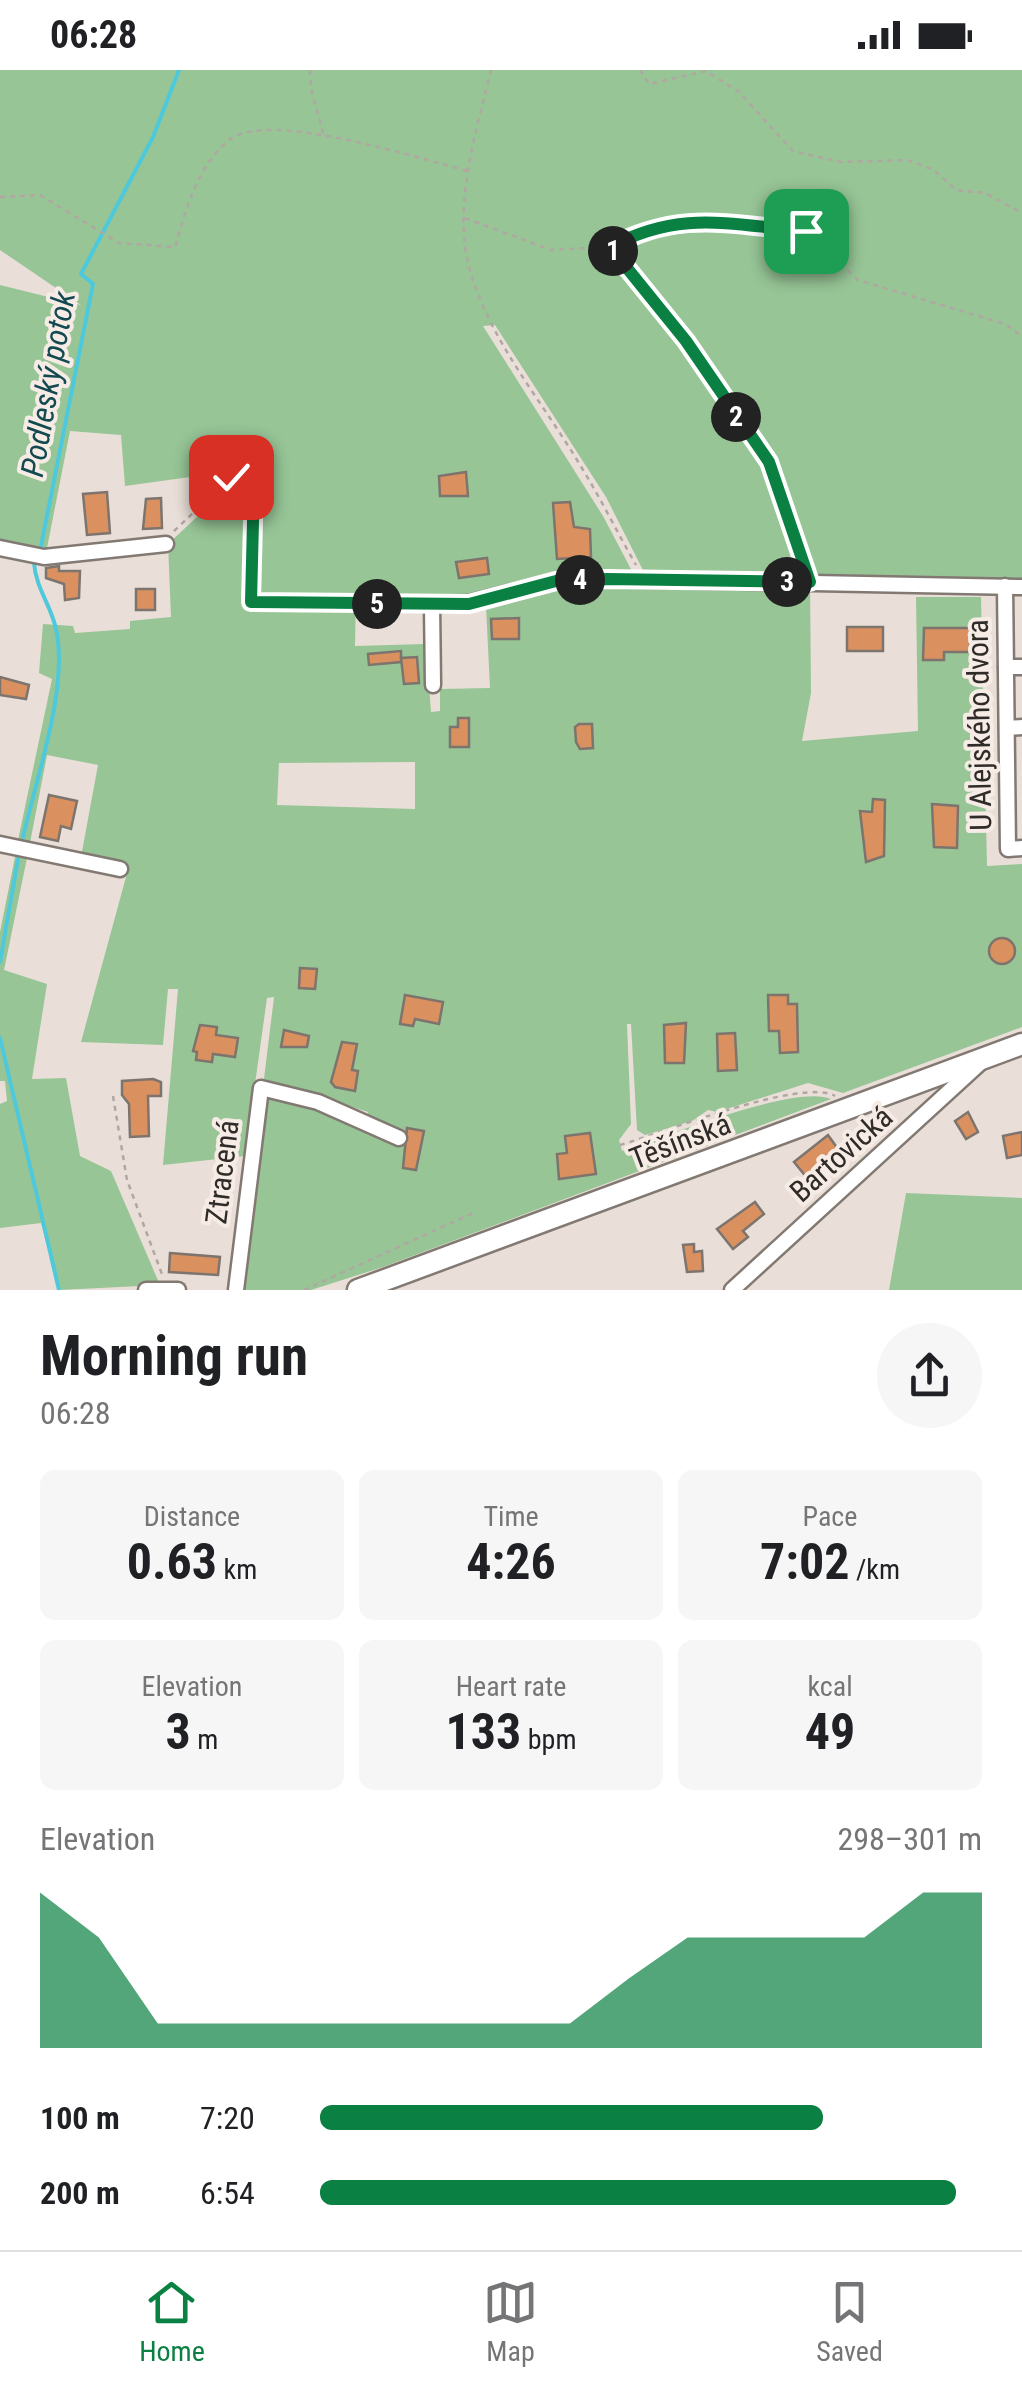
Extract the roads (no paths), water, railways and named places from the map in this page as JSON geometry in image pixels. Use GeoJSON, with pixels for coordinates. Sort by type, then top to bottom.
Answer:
{"type":"FeatureCollection","features":[{"type":"Feature","properties":{"kind":"main road","name":"Těšínská"},"geometry":{"type":"LineString","coordinates":[[358,1290],[1022,1044]]}},
{"type":"Feature","properties":{"kind":"street"},"geometry":{"type":"LineString","coordinates":[[0,548],[44,557],[163,545]]}},
{"type":"Feature","properties":{"kind":"street","name":"U Alejského dvora"},"geometry":{"type":"LineString","coordinates":[[433,685],[432,604],[469,604],[556,581],[1022,587]]}},
{"type":"Feature","properties":{"kind":"street","name":"U Alejského dvora"},"geometry":{"type":"LineString","coordinates":[[1005,586],[1014,667],[1015,786],[1008,849],[1022,848]]}},
{"type":"Feature","properties":{"kind":"street"},"geometry":{"type":"LineString","coordinates":[[0,844],[120,869]]}},
{"type":"Feature","properties":{"kind":"street","name":"Bartovická"},"geometry":{"type":"LineString","coordinates":[[732,1290],[986,1058]]}},
{"type":"Feature","properties":{"kind":"street","name":"Ztracená"},"geometry":{"type":"LineString","coordinates":[[236,1290],[261,1088],[318,1102],[399,1138]]}},
{"type":"Feature","properties":{"kind":"street"},"geometry":{"type":"LineString","coordinates":[[146,1290],[172,1289]]}},
{"type":"Feature","properties":{"kind":"waterway","name":"Podleský potok"},"geometry":{"type":"LineString","coordinates":[[40,551],[93,284],[81,274],[153,137],[179,70]]}},
{"type":"Feature","properties":{"kind":"waterway","name":"Podleský potok"},"geometry":{"type":"LineString","coordinates":[[23,837],[49,733],[58,678],[56,629],[34,563]]}},
{"type":"Feature","properties":{"kind":"waterway","name":"Podleský potok"},"geometry":{"type":"LineString","coordinates":[[0,962],[18,859]]}},
{"type":"Feature","properties":{"kind":"waterway","name":"Podleský potok"},"geometry":{"type":"LineString","coordinates":[[0,1038],[59,1290]]}}]}
